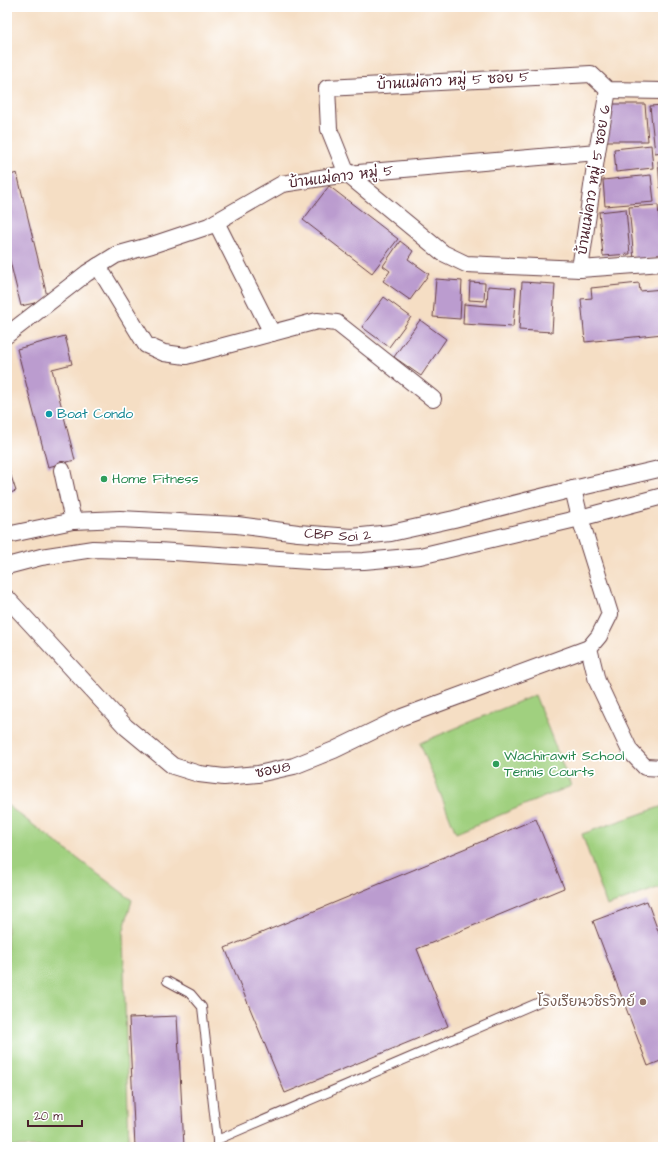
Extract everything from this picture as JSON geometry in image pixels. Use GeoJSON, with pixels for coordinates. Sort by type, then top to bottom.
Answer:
{"type":"FeatureCollection","features":[{"type":"Feature","properties":{"kind":"street","name":"บ้านแม่คาว หมู่ 5 ซอย 5"},"geometry":{"type":"LineString","coordinates":[[347,174],[329,129],[327,88],[591,74],[608,90]]}},
{"type":"Feature","properties":{"kind":"street"},"geometry":{"type":"LineString","coordinates":[[608,90],[663,91]]}},
{"type":"Feature","properties":{"kind":"street","name":"บ้านแม่คาว หมู่ 5 ซอย 6"},"geometry":{"type":"LineString","coordinates":[[580,269],[597,152],[608,90]]}},
{"type":"Feature","properties":{"kind":"street","name":"บ้านแม่คาว หมู่ 5"},"geometry":{"type":"LineString","coordinates":[[7,335],[87,273],[116,255],[152,245],[208,226],[282,184],[347,174],[597,152]]}},
{"type":"Feature","properties":{"kind":"street"},"geometry":{"type":"LineString","coordinates":[[347,174],[443,253],[466,264],[580,269],[663,263]]}},
{"type":"Feature","properties":{"kind":"street"},"geometry":{"type":"LineString","coordinates":[[216,222],[272,333]]}},
{"type":"Feature","properties":{"kind":"street"},"geometry":{"type":"LineString","coordinates":[[98,266],[146,345],[164,353],[186,356],[317,321],[337,323],[433,398]]}},
{"type":"Feature","properties":{"kind":"street","name":"CBP Soi 2"},"geometry":{"type":"LineString","coordinates":[[7,535],[73,521],[120,518],[237,525],[298,533],[352,537],[391,533],[436,524],[663,468]]}},
{"type":"Feature","properties":{"kind":"street"},"geometry":{"type":"LineString","coordinates":[[62,470],[73,521]]}},
{"type":"Feature","properties":{"kind":"street"},"geometry":{"type":"LineString","coordinates":[[573,489],[580,518],[610,614],[599,636],[589,648],[597,681],[630,751],[645,767],[663,768]]}},
{"type":"Feature","properties":{"kind":"street","name":"CBP Soi 2"},"geometry":{"type":"LineString","coordinates":[[7,566],[41,557],[93,549],[158,551],[324,562],[364,561],[420,556],[580,518],[663,496]]}},
{"type":"Feature","properties":{"kind":"street","name":"ซอย8"},"geometry":{"type":"LineString","coordinates":[[7,598],[126,727],[173,766],[198,774],[224,777],[258,774],[294,766],[334,750],[402,717],[589,648]]}},
{"type":"Feature","properties":{"kind":"lane"},"geometry":{"type":"LineString","coordinates":[[167,981],[191,994],[202,1007],[217,1143],[544,1000]]}},
{"type":"Feature","properties":{"kind":"green space","name":"Wachirawit School Tennis Courts"},"geometry":{"type":"Polygon","coordinates":[[[535,695],[571,786],[456,833],[420,743],[535,695]]]}},
{"type":"Feature","properties":{"kind":"green space"},"geometry":{"type":"Polygon","coordinates":[[[7,805],[132,900],[123,933],[129,1147],[7,1147],[7,805]]]}},
{"type":"Feature","properties":{"kind":"green space"},"geometry":{"type":"Polygon","coordinates":[[[663,806],[663,886],[607,906],[582,834],[663,806]]]}},
{"type":"Feature","properties":{"kind":"building"},"geometry":{"type":"Polygon","coordinates":[[[608,104],[645,104],[648,141],[607,141],[608,104]]]}},
{"type":"Feature","properties":{"kind":"building"},"geometry":{"type":"Polygon","coordinates":[[[663,105],[663,152],[655,153],[650,106],[663,105]]]}},
{"type":"Feature","properties":{"kind":"building"},"geometry":{"type":"Polygon","coordinates":[[[651,145],[653,168],[616,172],[614,149],[651,145]]]}},
{"type":"Feature","properties":{"kind":"building"},"geometry":{"type":"Polygon","coordinates":[[[658,161],[663,161],[663,188],[660,188],[658,161]]]}},
{"type":"Feature","properties":{"kind":"building"},"geometry":{"type":"Polygon","coordinates":[[[17,173],[48,300],[21,306],[7,249],[7,176],[17,173]]]}},
{"type":"Feature","properties":{"kind":"building"},"geometry":{"type":"Polygon","coordinates":[[[651,175],[654,202],[605,206],[603,180],[651,175]]]}},
{"type":"Feature","properties":{"kind":"building"},"geometry":{"type":"Polygon","coordinates":[[[329,186],[398,239],[372,273],[303,220],[329,186]]]}},
{"type":"Feature","properties":{"kind":"building"},"geometry":{"type":"Polygon","coordinates":[[[658,205],[663,258],[634,260],[629,207],[658,205]]]}},
{"type":"Feature","properties":{"kind":"building"},"geometry":{"type":"Polygon","coordinates":[[[626,209],[630,254],[603,256],[599,212],[626,209]]]}},
{"type":"Feature","properties":{"kind":"building"},"geometry":{"type":"Polygon","coordinates":[[[400,241],[413,251],[408,259],[429,274],[410,300],[383,281],[390,271],[383,266],[400,241]]]}},
{"type":"Feature","properties":{"kind":"building"},"geometry":{"type":"Polygon","coordinates":[[[436,279],[462,281],[460,319],[433,317],[436,279]]]}},
{"type":"Feature","properties":{"kind":"building"},"geometry":{"type":"Polygon","coordinates":[[[470,282],[485,283],[484,301],[469,300],[470,282]]]}},
{"type":"Feature","properties":{"kind":"building"},"geometry":{"type":"Polygon","coordinates":[[[522,282],[555,284],[552,332],[519,330],[522,282]]]}},
{"type":"Feature","properties":{"kind":"building"},"geometry":{"type":"Polygon","coordinates":[[[639,283],[640,291],[663,289],[663,334],[585,342],[581,299],[592,298],[591,288],[639,283]]]}},
{"type":"Feature","properties":{"kind":"building"},"geometry":{"type":"Polygon","coordinates":[[[488,286],[516,288],[513,327],[463,324],[464,304],[487,306],[488,286]]]}},
{"type":"Feature","properties":{"kind":"building"},"geometry":{"type":"Polygon","coordinates":[[[384,297],[411,317],[389,347],[362,327],[384,297]]]}},
{"type":"Feature","properties":{"kind":"building"},"geometry":{"type":"Polygon","coordinates":[[[420,320],[446,339],[421,376],[394,357],[420,320]]]}},
{"type":"Feature","properties":{"kind":"building","name":"Boat Condo"},"geometry":{"type":"Polygon","coordinates":[[[65,336],[72,364],[52,369],[75,460],[48,467],[17,349],[65,336]]]}},
{"type":"Feature","properties":{"kind":"building"},"geometry":{"type":"Polygon","coordinates":[[[7,464],[16,491],[7,494],[7,464]]]}},
{"type":"Feature","properties":{"kind":"building"},"geometry":{"type":"Polygon","coordinates":[[[536,819],[564,888],[417,949],[448,1026],[285,1093],[225,948],[536,819]]]}},
{"type":"Feature","properties":{"kind":"building","name":"โรงเรียนวชิรวิทย์"},"geometry":{"type":"Polygon","coordinates":[[[647,901],[663,944],[663,1060],[648,1066],[593,921],[647,901]]]}},
{"type":"Feature","properties":{"kind":"building"},"geometry":{"type":"Polygon","coordinates":[[[177,1016],[184,1147],[135,1147],[129,1018],[177,1016]]]}},
{"type":"Feature","properties":{"kind":"place","name":"Boat Condo"},"geometry":{"type":"Point","coordinates":[49,414]}},
{"type":"Feature","properties":{"kind":"place","name":"Home Fitness"},"geometry":{"type":"Point","coordinates":[104,479]}},
{"type":"Feature","properties":{"kind":"place","name":"Wachirawit School Tennis Courts"},"geometry":{"type":"Point","coordinates":[496,764]}},
{"type":"Feature","properties":{"kind":"place","name":"โรงเรียนวชิรวิทย์"},"geometry":{"type":"Point","coordinates":[643,1002]}}]}
